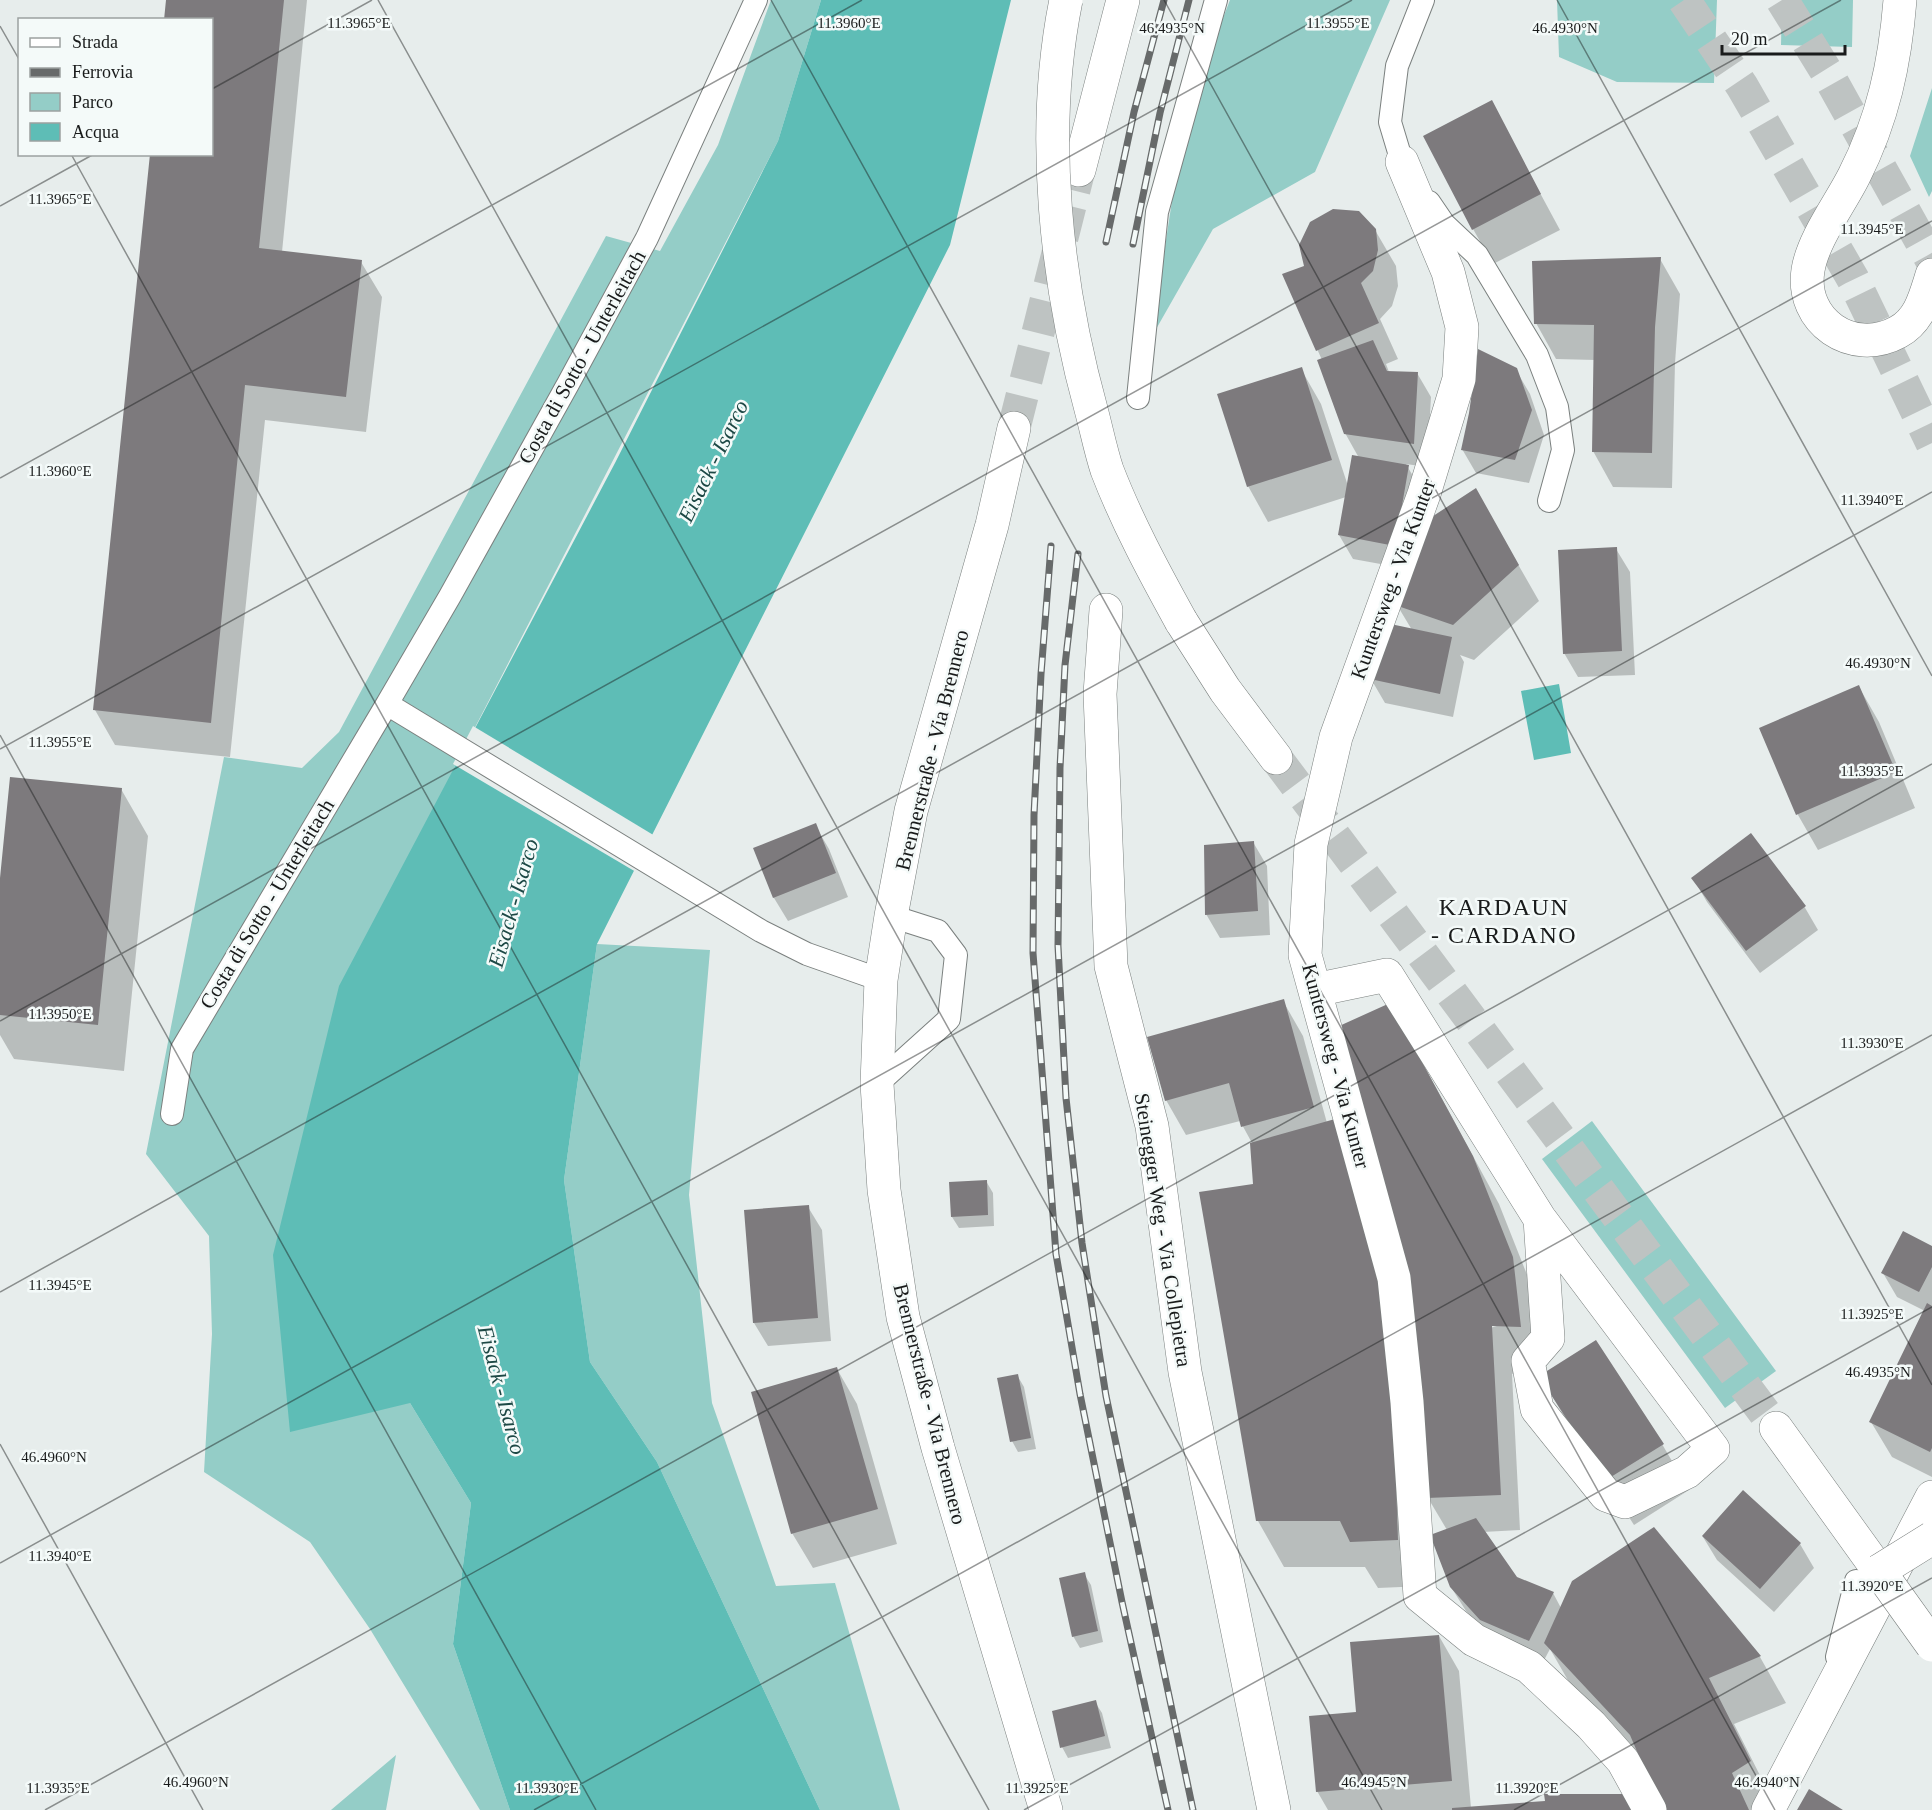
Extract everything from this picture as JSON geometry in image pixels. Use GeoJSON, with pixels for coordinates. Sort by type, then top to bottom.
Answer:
{"type":"FeatureCollection","features":[{"type":"Feature","properties":{"kind":"street"},"geometry":{"type":"LineString","coordinates":[[1066,0],[1061,24],[1053,113],[1055,196],[1064,282],[1079,368],[1107,469],[1146,559],[1224,690],[1276,758]]}},
{"type":"Feature","properties":{"kind":"street"},"geometry":{"type":"LineString","coordinates":[[1078,170],[1123,0]]}},
{"type":"Feature","properties":{"kind":"street"},"geometry":{"type":"LineString","coordinates":[[1900,0],[1896,42],[1880,119],[1855,175],[1817,244],[1808,269],[1808,294],[1818,314],[1832,331],[1853,340],[1877,339],[1898,332],[1914,320],[1925,300],[1932,275]]}},
{"type":"Feature","properties":{"kind":"street","name":"Kuntersweg - Via Kunter"},"geometry":{"type":"LineString","coordinates":[[1402,162],[1451,283],[1462,327],[1459,379],[1424,494],[1333,748],[1311,844],[1305,955],[1394,1278],[1407,1402],[1420,1596],[1474,1640],[1529,1667],[1591,1725],[1623,1761],[1650,1810]]}},
{"type":"Feature","properties":{"kind":"street","name":"Brennerstraße - Via Brennero"},"geometry":{"type":"LineString","coordinates":[[1014,428],[992,525],[911,811],[881,980],[877,1084],[884,1190],[903,1317],[938,1448],[1046,1810]]}},
{"type":"Feature","properties":{"kind":"street","name":"Steinegger Weg - Via Collepietra"},"geometry":{"type":"LineString","coordinates":[[1106,610],[1100,694],[1111,966],[1152,1126],[1185,1372],[1274,1810]]}},
{"type":"Feature","properties":{"kind":"street"},"geometry":{"type":"LineString","coordinates":[[1315,990],[1387,975],[1540,1219],[1713,1449],[1687,1472],[1625,1503],[1606,1495],[1537,1409],[1528,1361],[1548,1338],[1540,1219]]}},
{"type":"Feature","properties":{"kind":"street"},"geometry":{"type":"LineString","coordinates":[[1776,1428],[1868,1576],[1932,1645]]}},
{"type":"Feature","properties":{"kind":"street"},"geometry":{"type":"LineString","coordinates":[[1768,1810],[1932,1497]]}},
{"type":"Feature","properties":{"kind":"street"},"geometry":{"type":"LineString","coordinates":[[1868,1576],[1932,1538]]}},
{"type":"Feature","properties":{"kind":"lane","name":"Costa di Sotto - Unterleitach"},"geometry":{"type":"LineString","coordinates":[[172,1114],[182,1049],[450,596],[557,404],[646,238],[756,0]]}},
{"type":"Feature","properties":{"kind":"lane"},"geometry":{"type":"LineString","coordinates":[[1138,398],[1157,212],[1216,0]]}},
{"type":"Feature","properties":{"kind":"lane","name":"Kuntersweg - Via Kunter"},"geometry":{"type":"LineString","coordinates":[[1402,162],[1390,122],[1397,66],[1423,0]]}},
{"type":"Feature","properties":{"kind":"lane"},"geometry":{"type":"LineString","coordinates":[[1402,162],[1444,224],[1477,255],[1537,355],[1557,407],[1563,450],[1549,501]]}},
{"type":"Feature","properties":{"kind":"lane"},"geometry":{"type":"LineString","coordinates":[[387,704],[761,931],[807,954],[847,970],[881,980]]}},
{"type":"Feature","properties":{"kind":"lane"},"geometry":{"type":"LineString","coordinates":[[877,1084],[949,1019],[956,955],[938,931],[891,916]]}},
{"type":"Feature","properties":{"kind":"lane"},"geometry":{"type":"LineString","coordinates":[[1828,1693],[1868,1576]]}},
{"type":"Feature","properties":{"kind":"green space"},"geometry":{"type":"Polygon","coordinates":[[[771,0],[821,0],[778,141],[454,768],[410,1403],[471,1503],[453,1644],[510,1810],[480,1810],[370,1629],[310,1542],[204,1472],[212,1334],[209,1236],[146,1154],[224,757],[302,768],[339,732],[606,236],[660,251],[718,145],[771,0]]]}},
{"type":"Feature","properties":{"kind":"green space"},"geometry":{"type":"Polygon","coordinates":[[[1230,0],[1390,0],[1315,172],[1213,229],[1151,338],[1185,116],[1230,0]]]}},
{"type":"Feature","properties":{"kind":"green space"},"geometry":{"type":"Polygon","coordinates":[[[1557,0],[1717,0],[1714,83],[1617,82],[1559,57],[1557,0]]]}},
{"type":"Feature","properties":{"kind":"green space"},"geometry":{"type":"Polygon","coordinates":[[[1782,0],[1853,0],[1852,47],[1781,45],[1782,0]]]}},
{"type":"Feature","properties":{"kind":"green space"},"geometry":{"type":"Polygon","coordinates":[[[1932,88],[1932,191],[1929,197],[1910,156],[1932,88]]]}},
{"type":"Feature","properties":{"kind":"green space"},"geometry":{"type":"Polygon","coordinates":[[[597,944],[710,950],[689,1195],[712,1403],[776,1586],[835,1583],[900,1810],[820,1810],[657,1462],[590,1362],[564,1180],[597,944]]]}},
{"type":"Feature","properties":{"kind":"green space"},"geometry":{"type":"Polygon","coordinates":[[[1592,1121],[1776,1371],[1725,1408],[1542,1159],[1592,1121]]]}},
{"type":"Feature","properties":{"kind":"green space"},"geometry":{"type":"Polygon","coordinates":[[[396,1755],[386,1810],[331,1810],[396,1755]]]}},
{"type":"Feature","properties":{"kind":"water","name":"Eisack - Isarco"},"geometry":{"type":"Polygon","coordinates":[[[821,0],[1011,0],[950,245],[597,944],[564,1180],[590,1362],[657,1462],[820,1810],[510,1810],[453,1644],[471,1503],[410,1403],[290,1432],[273,1255],[339,986],[615,463],[778,141],[821,0]]]}},
{"type":"Feature","properties":{"kind":"water"},"geometry":{"type":"Polygon","coordinates":[[[1559,684],[1571,753],[1534,760],[1521,691],[1559,684]]]}},
{"type":"Feature","properties":{"kind":"pier"},"geometry":{"type":"Polygon","coordinates":[[[473,726],[655,836],[636,872],[453,764],[473,726]]]}},
{"type":"Feature","properties":{"kind":"building"},"geometry":{"type":"Polygon","coordinates":[[[166,0],[284,0],[259,248],[362,260],[346,397],[245,385],[211,723],[93,710],[150,156],[213,156],[213,18],[164,18],[166,0]]]}},
{"type":"Feature","properties":{"kind":"building"},"geometry":{"type":"Polygon","coordinates":[[[1492,100],[1541,194],[1472,230],[1423,136],[1492,100]]]}},
{"type":"Feature","properties":{"kind":"building"},"geometry":{"type":"Polygon","coordinates":[[[1333,209],[1359,211],[1376,229],[1378,250],[1373,271],[1361,283],[1379,323],[1316,351],[1282,274],[1304,266],[1299,245],[1310,222],[1333,209]]]}},
{"type":"Feature","properties":{"kind":"building"},"geometry":{"type":"Polygon","coordinates":[[[1661,257],[1655,327],[1652,453],[1592,452],[1594,325],[1534,324],[1532,261],[1661,257]]]}},
{"type":"Feature","properties":{"kind":"building"},"geometry":{"type":"Polygon","coordinates":[[[1373,340],[1387,371],[1418,372],[1414,444],[1344,434],[1317,360],[1373,340]]]}},
{"type":"Feature","properties":{"kind":"building"},"geometry":{"type":"Polygon","coordinates":[[[1478,349],[1517,368],[1532,410],[1515,460],[1461,450],[1478,349]]]}},
{"type":"Feature","properties":{"kind":"building"},"geometry":{"type":"Polygon","coordinates":[[[1302,367],[1332,460],[1247,487],[1217,394],[1302,367]]]}},
{"type":"Feature","properties":{"kind":"building"},"geometry":{"type":"Polygon","coordinates":[[[1352,455],[1409,465],[1395,546],[1338,535],[1352,455]]]}},
{"type":"Feature","properties":{"kind":"building"},"geometry":{"type":"Polygon","coordinates":[[[1476,488],[1519,565],[1453,625],[1395,605],[1424,522],[1476,488]]]}},
{"type":"Feature","properties":{"kind":"building"},"geometry":{"type":"Polygon","coordinates":[[[1617,547],[1622,651],[1563,654],[1558,550],[1617,547]]]}},
{"type":"Feature","properties":{"kind":"building"},"geometry":{"type":"Polygon","coordinates":[[[1381,622],[1452,637],[1440,694],[1370,679],[1381,622]]]}},
{"type":"Feature","properties":{"kind":"building"},"geometry":{"type":"Polygon","coordinates":[[[1859,685],[1896,772],[1796,815],[1759,728],[1859,685]]]}},
{"type":"Feature","properties":{"kind":"building"},"geometry":{"type":"Polygon","coordinates":[[[10,777],[122,788],[98,1025],[0,1015],[0,878],[10,777]]]}},
{"type":"Feature","properties":{"kind":"building"},"geometry":{"type":"Polygon","coordinates":[[[816,823],[836,873],[773,898],[753,848],[816,823]]]}},
{"type":"Feature","properties":{"kind":"building"},"geometry":{"type":"Polygon","coordinates":[[[1751,833],[1806,906],[1746,951],[1691,878],[1751,833]]]}},
{"type":"Feature","properties":{"kind":"building"},"geometry":{"type":"Polygon","coordinates":[[[1254,841],[1258,911],[1205,915],[1204,845],[1254,841]]]}},
{"type":"Feature","properties":{"kind":"building"},"geometry":{"type":"Polygon","coordinates":[[[1284,999],[1314,1107],[1241,1127],[1229,1083],[1165,1101],[1147,1037],[1284,999]]]}},
{"type":"Feature","properties":{"kind":"building"},"geometry":{"type":"Polygon","coordinates":[[[1390,1003],[1473,1156],[1513,1257],[1521,1327],[1492,1326],[1501,1495],[1427,1498],[1337,1027],[1390,1003]]]}},
{"type":"Feature","properties":{"kind":"building"},"geometry":{"type":"Polygon","coordinates":[[[1335,1119],[1389,1273],[1398,1540],[1350,1542],[1340,1521],[1256,1521],[1199,1192],[1253,1184],[1250,1143],[1335,1119]]]}},
{"type":"Feature","properties":{"kind":"building"},"geometry":{"type":"Polygon","coordinates":[[[987,1180],[988,1215],[951,1217],[949,1182],[987,1180]]]}},
{"type":"Feature","properties":{"kind":"building"},"geometry":{"type":"Polygon","coordinates":[[[809,1205],[818,1318],[753,1323],[744,1210],[809,1205]]]}},
{"type":"Feature","properties":{"kind":"building"},"geometry":{"type":"Polygon","coordinates":[[[1903,1231],[1932,1246],[1932,1267],[1919,1292],[1881,1273],[1903,1231]]]}},
{"type":"Feature","properties":{"kind":"building"},"geometry":{"type":"Polygon","coordinates":[[[1927,1303],[1932,1306],[1932,1448],[1930,1452],[1869,1422],[1927,1303]]]}},
{"type":"Feature","properties":{"kind":"building"},"geometry":{"type":"Polygon","coordinates":[[[1596,1340],[1664,1444],[1606,1480],[1539,1376],[1596,1340]]]}},
{"type":"Feature","properties":{"kind":"building"},"geometry":{"type":"Polygon","coordinates":[[[837,1367],[878,1509],[791,1534],[751,1392],[837,1367]]]}},
{"type":"Feature","properties":{"kind":"building"},"geometry":{"type":"Polygon","coordinates":[[[1018,1374],[1031,1438],[1010,1442],[997,1378],[1018,1374]]]}},
{"type":"Feature","properties":{"kind":"building"},"geometry":{"type":"Polygon","coordinates":[[[1743,1490],[1801,1543],[1760,1589],[1702,1536],[1743,1490]]]}},
{"type":"Feature","properties":{"kind":"building"},"geometry":{"type":"Polygon","coordinates":[[[1476,1518],[1517,1577],[1554,1592],[1529,1641],[1480,1620],[1450,1587],[1430,1535],[1476,1518]]]}},
{"type":"Feature","properties":{"kind":"building"},"geometry":{"type":"Polygon","coordinates":[[[1654,1527],[1761,1656],[1709,1678],[1751,1761],[1732,1773],[1749,1810],[1662,1810],[1630,1735],[1544,1643],[1572,1581],[1654,1527]]]}},
{"type":"Feature","properties":{"kind":"building"},"geometry":{"type":"Polygon","coordinates":[[[1085,1572],[1098,1631],[1072,1637],[1059,1578],[1085,1572]]]}},
{"type":"Feature","properties":{"kind":"building"},"geometry":{"type":"Polygon","coordinates":[[[1439,1635],[1452,1781],[1316,1792],[1309,1716],[1356,1712],[1350,1642],[1439,1635]]]}},
{"type":"Feature","properties":{"kind":"building"},"geometry":{"type":"Polygon","coordinates":[[[1096,1700],[1105,1736],[1060,1748],[1052,1711],[1096,1700]]]}},
{"type":"Feature","properties":{"kind":"building"},"geometry":{"type":"Polygon","coordinates":[[[1809,1789],[1843,1810],[1797,1810],[1809,1789]]]}},
{"type":"Feature","properties":{"kind":"building"},"geometry":{"type":"Polygon","coordinates":[[[1544,1794],[1625,1794],[1633,1810],[1452,1810],[1452,1808],[1545,1801],[1544,1794]]]}},
{"type":"Feature","properties":{"kind":"tunnel"},"geometry":{"type":"LineString","coordinates":[[1684,0],[1742,86],[1853,279],[1932,443]]}},
{"type":"Feature","properties":{"kind":"tunnel"},"geometry":{"type":"LineString","coordinates":[[1782,0],[1826,71],[1932,261]]}},
{"type":"Feature","properties":{"kind":"tunnel"},"geometry":{"type":"LineString","coordinates":[[1014,428],[1079,170]]}},
{"type":"Feature","properties":{"kind":"tunnel"},"geometry":{"type":"LineString","coordinates":[[1276,758],[1776,1428]]}},
{"type":"Feature","properties":{"kind":"railway"},"geometry":{"type":"LineString","coordinates":[[1106,242],[1134,112],[1164,0]]}},
{"type":"Feature","properties":{"kind":"railway"},"geometry":{"type":"LineString","coordinates":[[1133,244],[1160,113],[1189,0]]}},
{"type":"Feature","properties":{"kind":"railway"},"geometry":{"type":"LineString","coordinates":[[1051,546],[1041,674],[1034,815],[1033,953],[1056,1254],[1080,1394],[1122,1602],[1168,1810]]}},
{"type":"Feature","properties":{"kind":"railway"},"geometry":{"type":"LineString","coordinates":[[1078,554],[1065,665],[1060,768],[1058,946],[1066,1098],[1082,1243],[1106,1396],[1193,1810]]}},
{"type":"Feature","properties":{"kind":"district","name":"KARDAUN - CARDANO"},"geometry":{"type":"Point","coordinates":[1504,921]}}]}
